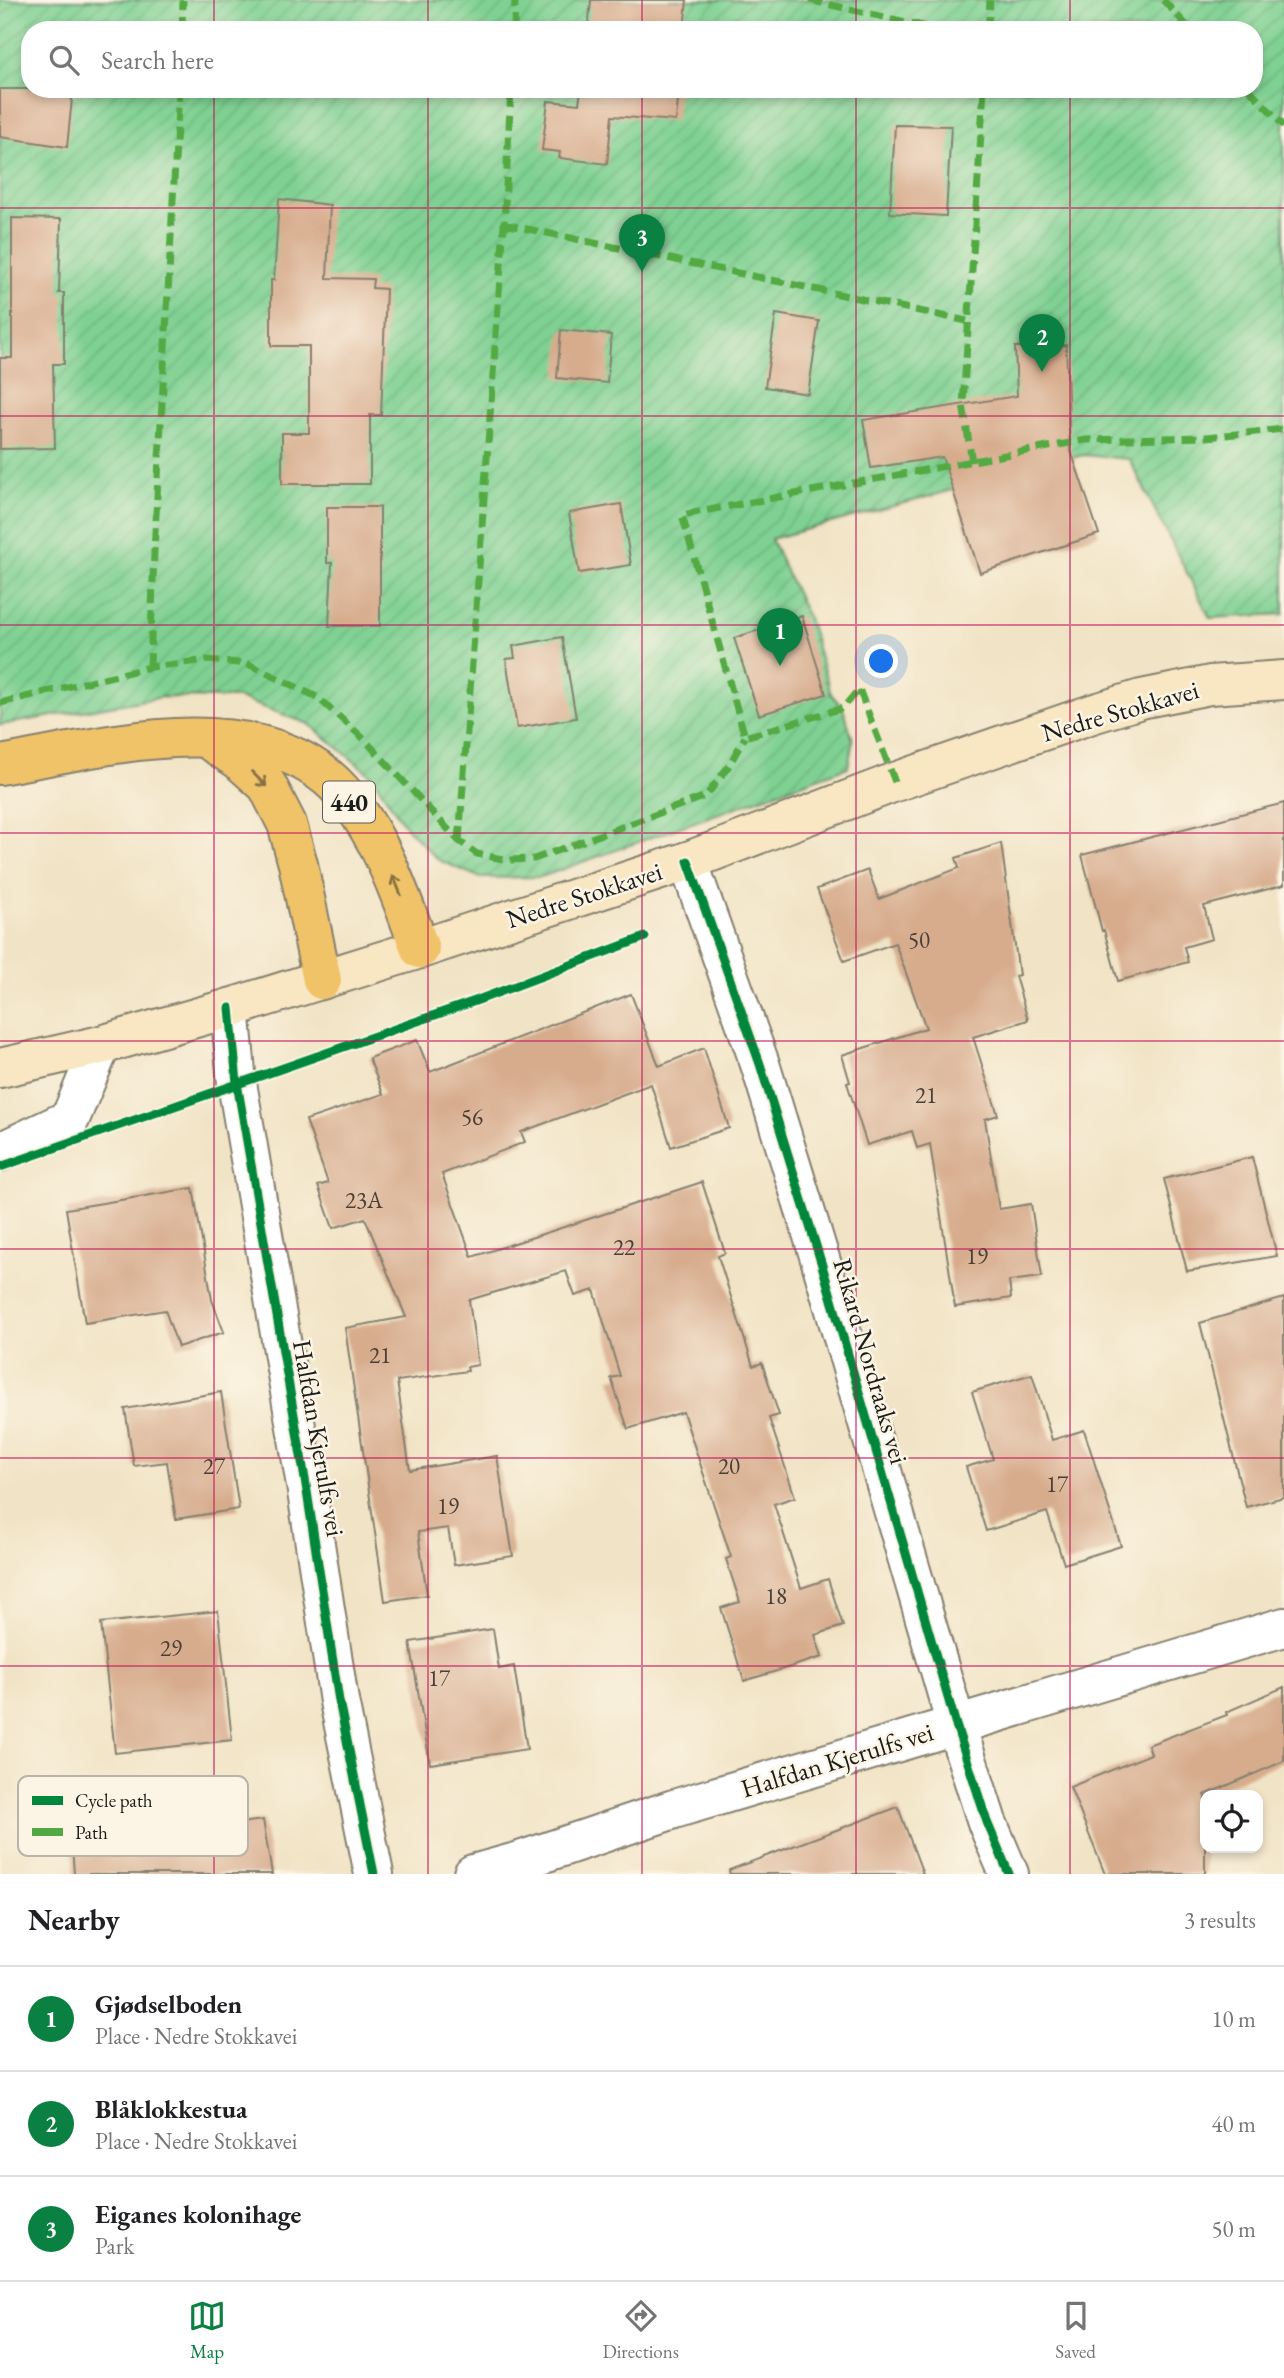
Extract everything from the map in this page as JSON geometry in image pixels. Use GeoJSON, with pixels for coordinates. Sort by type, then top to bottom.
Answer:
{"type":"FeatureCollection","features":[{"type":"Feature","properties":{"kind":"main road","name":"Nedre Stokkavei"},"geometry":{"type":"LineString","coordinates":[[0,1068],[101,1045],[420,949],[688,861],[895,782],[1141,699],[1210,685],[1284,680]]}},
{"type":"Feature","properties":{"kind":"main road","name":"440"},"geometry":{"type":"LineString","coordinates":[[0,765],[130,742],[171,738],[247,742],[293,755],[328,778],[357,811],[396,881],[420,949]]}},
{"type":"Feature","properties":{"kind":"main road","name":"440"},"geometry":{"type":"LineString","coordinates":[[205,738],[239,760],[267,785],[287,824],[322,980]]}},
{"type":"Feature","properties":{"kind":"street","name":"Rikard Nordraaks vei"},"geometry":{"type":"LineString","coordinates":[[688,861],[768,1090],[956,1725],[987,1822],[1009,1874]]}},
{"type":"Feature","properties":{"kind":"street","name":"Halfdan Kjerulfs vei"},"geometry":{"type":"LineString","coordinates":[[230,1008],[237,1083],[306,1485],[339,1701],[374,1874]]}},
{"type":"Feature","properties":{"kind":"street"},"geometry":{"type":"LineString","coordinates":[[0,1152],[71,1119],[101,1045]]}},
{"type":"Feature","properties":{"kind":"street","name":"Halfdan Kjerulfs vei"},"geometry":{"type":"LineString","coordinates":[[473,1874],[674,1809],[1284,1627]]}},
{"type":"Feature","properties":{"kind":"green space"},"geometry":{"type":"Polygon","coordinates":[[[0,0],[1284,0],[1284,614],[1210,618],[1129,459],[1083,455],[771,539],[808,618],[831,694],[843,708],[853,740],[848,767],[541,877],[481,878],[438,860],[405,826],[372,776],[309,724],[238,698],[163,697],[0,725],[0,0]]]}},
{"type":"Feature","properties":{"kind":"building"},"geometry":{"type":"Polygon","coordinates":[[[591,0],[687,0],[685,21],[589,21],[591,0]]]}},
{"type":"Feature","properties":{"kind":"building"},"geometry":{"type":"Polygon","coordinates":[[[0,89],[21,89],[21,98],[72,98],[67,147],[0,137],[0,89]]]}},
{"type":"Feature","properties":{"kind":"building"},"geometry":{"type":"Polygon","coordinates":[[[580,98],[678,98],[676,121],[612,116],[607,164],[559,158],[560,152],[542,150],[548,101],[579,104],[580,98]]]}},
{"type":"Feature","properties":{"kind":"building"},"geometry":{"type":"Polygon","coordinates":[[[895,125],[951,126],[946,216],[890,213],[895,125]]]}},
{"type":"Feature","properties":{"kind":"building"},"geometry":{"type":"Polygon","coordinates":[[[279,199],[330,205],[327,278],[373,279],[372,288],[386,289],[381,415],[370,415],[370,484],[282,484],[282,433],[309,433],[309,346],[271,346],[271,280],[274,280],[279,199]]]}},
{"type":"Feature","properties":{"kind":"building"},"geometry":{"type":"Polygon","coordinates":[[[12,218],[61,219],[59,293],[64,293],[64,364],[53,364],[55,448],[0,449],[0,358],[12,358],[12,218]]]}},
{"type":"Feature","properties":{"kind":"building"},"geometry":{"type":"Polygon","coordinates":[[[776,314],[819,321],[808,394],[765,387],[776,314]]]}},
{"type":"Feature","properties":{"kind":"building"},"geometry":{"type":"Polygon","coordinates":[[[561,330],[611,335],[607,383],[557,378],[561,330]]]}},
{"type":"Feature","properties":{"kind":"building"},"geometry":{"type":"Polygon","coordinates":[[[1066,345],[1070,448],[1099,534],[980,573],[942,457],[871,468],[863,420],[1017,396],[1015,347],[1066,345]]]}},
{"type":"Feature","properties":{"kind":"building"},"geometry":{"type":"Polygon","coordinates":[[[621,504],[631,565],[579,573],[569,513],[621,504]]]}},
{"type":"Feature","properties":{"kind":"building"},"geometry":{"type":"Polygon","coordinates":[[[327,507],[380,507],[380,626],[329,626],[332,563],[327,563],[327,507]]]}},
{"type":"Feature","properties":{"kind":"building"},"geometry":{"type":"Polygon","coordinates":[[[802,616],[826,694],[759,715],[734,638],[802,616]]]}},
{"type":"Feature","properties":{"kind":"building"},"geometry":{"type":"Polygon","coordinates":[[[562,637],[576,718],[517,728],[506,659],[515,658],[513,646],[562,637]]]}},
{"type":"Feature","properties":{"kind":"building"},"geometry":{"type":"Polygon","coordinates":[[[1284,803],[1284,885],[1204,906],[1212,939],[1184,947],[1188,962],[1118,981],[1082,855],[1284,803]]]}},
{"type":"Feature","properties":{"kind":"building"},"geometry":{"type":"Polygon","coordinates":[[[1001,843],[1019,975],[1015,976],[1028,1020],[973,1037],[998,1115],[985,1119],[999,1209],[1031,1204],[1042,1277],[1009,1281],[1011,1298],[955,1307],[930,1144],[917,1148],[912,1131],[867,1145],[847,1083],[850,1082],[842,1055],[926,1028],[895,943],[844,961],[817,889],[868,870],[879,899],[959,868],[956,858],[1001,843]]]}},
{"type":"Feature","properties":{"kind":"building"},"geometry":{"type":"Polygon","coordinates":[[[631,994],[659,1066],[704,1048],[729,1128],[671,1147],[651,1084],[521,1132],[525,1142],[442,1174],[472,1257],[702,1182],[725,1253],[718,1256],[753,1366],[762,1363],[779,1415],[769,1418],[795,1497],[774,1504],[801,1588],[828,1579],[843,1626],[815,1635],[822,1657],[744,1681],[721,1608],[740,1602],[726,1559],[731,1557],[683,1412],[628,1429],[611,1378],[620,1376],[594,1290],[575,1296],[566,1271],[469,1300],[478,1365],[467,1367],[468,1371],[397,1381],[410,1470],[497,1456],[513,1556],[454,1565],[448,1528],[418,1532],[427,1595],[385,1601],[345,1328],[406,1317],[365,1218],[333,1228],[318,1186],[328,1183],[306,1120],[383,1094],[369,1058],[417,1040],[430,1072],[631,994]]]}},
{"type":"Feature","properties":{"kind":"building"},"geometry":{"type":"Polygon","coordinates":[[[1252,1157],[1277,1256],[1187,1271],[1164,1179],[1252,1157]]]}},
{"type":"Feature","properties":{"kind":"building"},"geometry":{"type":"Polygon","coordinates":[[[193,1188],[212,1300],[224,1332],[178,1347],[165,1310],[85,1323],[66,1209],[193,1188]]]}},
{"type":"Feature","properties":{"kind":"building"},"geometry":{"type":"Polygon","coordinates":[[[1284,1298],[1284,1497],[1246,1507],[1200,1323],[1284,1298]]]}},
{"type":"Feature","properties":{"kind":"building"},"geometry":{"type":"Polygon","coordinates":[[[1032,1374],[1052,1440],[1084,1430],[1121,1546],[1064,1564],[1047,1512],[986,1531],[966,1467],[993,1459],[972,1392],[1032,1374]]]}},
{"type":"Feature","properties":{"kind":"building"},"geometry":{"type":"Polygon","coordinates":[[[221,1392],[239,1509],[176,1519],[167,1462],[134,1466],[125,1409],[221,1392]]]}},
{"type":"Feature","properties":{"kind":"building"},"geometry":{"type":"Polygon","coordinates":[[[218,1611],[232,1740],[115,1753],[101,1623],[218,1611]]]}},
{"type":"Feature","properties":{"kind":"building"},"geometry":{"type":"Polygon","coordinates":[[[493,1629],[499,1669],[514,1666],[527,1749],[430,1764],[410,1642],[493,1629]]]}},
{"type":"Feature","properties":{"kind":"building"},"geometry":{"type":"Polygon","coordinates":[[[1284,1687],[1284,1761],[1217,1790],[1200,1790],[1200,1853],[1205,1853],[1205,1874],[1105,1874],[1070,1787],[1151,1754],[1148,1745],[1227,1715],[1226,1712],[1284,1687]]]}},
{"type":"Feature","properties":{"kind":"building"},"geometry":{"type":"Polygon","coordinates":[[[898,1807],[923,1874],[730,1874],[729,1870],[898,1807]]]}},
{"type":"Feature","properties":{"kind":"building"},"geometry":{"type":"Polygon","coordinates":[[[263,1820],[272,1874],[74,1874],[73,1856],[248,1856],[248,1822],[263,1820]]]}},
{"type":"Feature","properties":{"kind":"marked path"},"geometry":{"type":"LineString","coordinates":[[182,21],[183,0]]}},
{"type":"Feature","properties":{"kind":"marked path"},"geometry":{"type":"LineString","coordinates":[[514,21],[515,0]]}},
{"type":"Feature","properties":{"kind":"marked path"},"geometry":{"type":"LineString","coordinates":[[809,0],[901,21]]}},
{"type":"Feature","properties":{"kind":"marked path"},"geometry":{"type":"LineString","coordinates":[[989,21],[990,0]]}},
{"type":"Feature","properties":{"kind":"marked path"},"geometry":{"type":"LineString","coordinates":[[1163,0],[1183,21]]}},
{"type":"Feature","properties":{"kind":"marked path"},"geometry":{"type":"LineString","coordinates":[[150,667],[179,98]]}},
{"type":"Feature","properties":{"kind":"marked path"},"geometry":{"type":"LineString","coordinates":[[459,841],[504,224],[511,98]]}},
{"type":"Feature","properties":{"kind":"marked path"},"geometry":{"type":"LineString","coordinates":[[972,462],[963,404],[983,98]]}},
{"type":"Feature","properties":{"kind":"marked path"},"geometry":{"type":"LineString","coordinates":[[1258,98],[1284,126]]}},
{"type":"Feature","properties":{"kind":"marked path"},"geometry":{"type":"LineString","coordinates":[[504,224],[967,321]]}},
{"type":"Feature","properties":{"kind":"marked path"},"geometry":{"type":"LineString","coordinates":[[895,782],[859,689],[843,708],[745,737],[682,515],[1086,440],[1207,437],[1284,429]]}},
{"type":"Feature","properties":{"kind":"marked path"},"geometry":{"type":"LineString","coordinates":[[0,703],[150,667],[208,660],[248,664],[317,697],[364,739],[459,841],[477,854],[508,860],[534,859],[706,796],[728,767],[745,737]]}},
{"type":"Feature","properties":{"kind":"cycle path"},"geometry":{"type":"LineString","coordinates":[[688,861],[760,1064],[821,1262],[956,1725],[987,1822],[1009,1874]]}},
{"type":"Feature","properties":{"kind":"cycle path"},"geometry":{"type":"LineString","coordinates":[[0,1167],[478,1000],[645,937]]}},
{"type":"Feature","properties":{"kind":"cycle path"},"geometry":{"type":"LineString","coordinates":[[230,1008],[237,1083],[306,1485],[339,1701],[374,1874]]}},
{"type":"Feature","properties":{"kind":"place","name":"Eiganes kolonihage"},"geometry":{"type":"Point","coordinates":[642,272]}},
{"type":"Feature","properties":{"kind":"place","name":"Blåklokkestua"},"geometry":{"type":"Point","coordinates":[1042,372]}},
{"type":"Feature","properties":{"kind":"place","name":"Gjødselboden"},"geometry":{"type":"Point","coordinates":[780,666]}}]}
